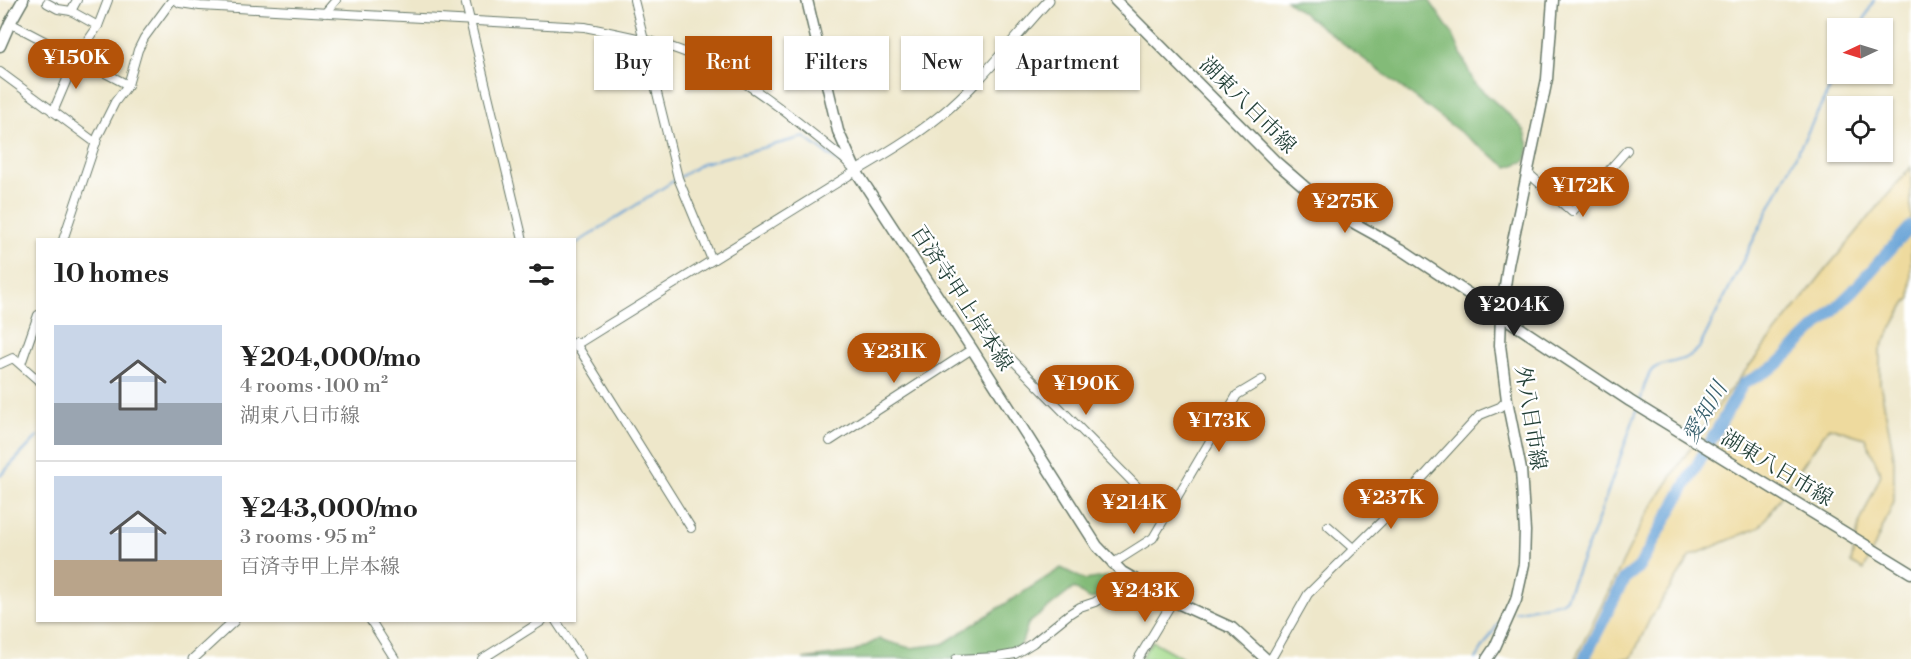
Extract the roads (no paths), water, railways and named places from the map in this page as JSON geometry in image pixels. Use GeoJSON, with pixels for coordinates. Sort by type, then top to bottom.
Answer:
{"type":"FeatureCollection","features":[{"type":"Feature","properties":{"kind":"main road"},"geometry":{"type":"LineString","coordinates":[[0,46],[23,0]]}},
{"type":"Feature","properties":{"kind":"main road","name":"百済寺甲上岸本線"},"geometry":{"type":"LineString","coordinates":[[807,0],[838,131],[856,171],[1097,546],[1122,572],[1173,600],[1232,628],[1266,659]]}},
{"type":"Feature","properties":{"kind":"main road","name":"湖東八日市線"},"geometry":{"type":"LineString","coordinates":[[1115,0],[1276,162],[1345,218],[1401,249],[1630,401],[1911,573]]}},
{"type":"Feature","properties":{"kind":"main road","name":"外八日市線"},"geometry":{"type":"LineString","coordinates":[[1487,659],[1495,647],[1516,600],[1524,564],[1525,531],[1521,470],[1507,400],[1500,345],[1500,314],[1547,79],[1553,0]]}},
{"type":"Feature","properties":{"kind":"street"},"geometry":{"type":"LineString","coordinates":[[71,11],[77,0]]}},
{"type":"Feature","properties":{"kind":"street"},"geometry":{"type":"LineString","coordinates":[[53,112],[76,58],[98,26],[108,0]]}},
{"type":"Feature","properties":{"kind":"street"},"geometry":{"type":"LineString","coordinates":[[64,238],[96,143],[115,102],[128,85],[132,66],[144,38],[174,0],[201,6],[585,27],[629,36]]}},
{"type":"Feature","properties":{"kind":"street"},"geometry":{"type":"LineString","coordinates":[[326,13],[336,0]]}},
{"type":"Feature","properties":{"kind":"street"},"geometry":{"type":"LineString","coordinates":[[465,0],[523,238]]}},
{"type":"Feature","properties":{"kind":"street"},"geometry":{"type":"LineString","coordinates":[[634,0],[643,36]]}},
{"type":"Feature","properties":{"kind":"street"},"geometry":{"type":"LineString","coordinates":[[576,343],[911,137],[942,114],[970,88],[1049,0]]}},
{"type":"Feature","properties":{"kind":"street"},"geometry":{"type":"LineString","coordinates":[[47,3],[58,9],[71,11],[98,26]]}},
{"type":"Feature","properties":{"kind":"street"},"geometry":{"type":"LineString","coordinates":[[10,22],[128,85]]}},
{"type":"Feature","properties":{"kind":"street"},"geometry":{"type":"LineString","coordinates":[[673,48],[720,69],[759,92],[856,171]]}},
{"type":"Feature","properties":{"kind":"street"},"geometry":{"type":"LineString","coordinates":[[0,72],[96,143]]}},
{"type":"Feature","properties":{"kind":"street"},"geometry":{"type":"LineString","coordinates":[[656,90],[678,178],[712,260]]}},
{"type":"Feature","properties":{"kind":"street"},"geometry":{"type":"LineString","coordinates":[[1528,173],[1572,212],[1627,150]]}},
{"type":"Feature","properties":{"kind":"street"},"geometry":{"type":"LineString","coordinates":[[21,364],[36,321]]}},
{"type":"Feature","properties":{"kind":"street"},"geometry":{"type":"LineString","coordinates":[[987,333],[1167,517]]}},
{"type":"Feature","properties":{"kind":"street"},"geometry":{"type":"LineString","coordinates":[[576,346],[692,528]]}},
{"type":"Feature","properties":{"kind":"street"},"geometry":{"type":"LineString","coordinates":[[830,441],[972,349]]}},
{"type":"Feature","properties":{"kind":"street"},"geometry":{"type":"LineString","coordinates":[[0,364],[13,358],[36,378]]}},
{"type":"Feature","properties":{"kind":"street"},"geometry":{"type":"LineString","coordinates":[[1112,564],[1154,538],[1237,395],[1262,380]]}},
{"type":"Feature","properties":{"kind":"street"},"geometry":{"type":"LineString","coordinates":[[1271,659],[1308,594],[1392,511],[1480,415],[1500,407],[1507,400]]}},
{"type":"Feature","properties":{"kind":"street"},"geometry":{"type":"LineString","coordinates":[[1328,526],[1354,549]]}},
{"type":"Feature","properties":{"kind":"street"},"geometry":{"type":"LineString","coordinates":[[956,659],[1015,654],[1080,607],[1095,602],[1120,585],[1122,572]]}},
{"type":"Feature","properties":{"kind":"street"},"geometry":{"type":"LineString","coordinates":[[1138,659],[1173,600]]}},
{"type":"Feature","properties":{"kind":"street"},"geometry":{"type":"LineString","coordinates":[[193,659],[233,622]]}},
{"type":"Feature","properties":{"kind":"street"},"geometry":{"type":"LineString","coordinates":[[372,622],[394,659]]}},
{"type":"Feature","properties":{"kind":"street"},"geometry":{"type":"LineString","coordinates":[[482,659],[540,622]]}},
{"type":"Feature","properties":{"kind":"street"},"geometry":{"type":"LineString","coordinates":[[557,622],[580,659]]}},
{"type":"Feature","properties":{"kind":"waterway"},"geometry":{"type":"LineString","coordinates":[[1865,18],[1874,0]]}},
{"type":"Feature","properties":{"kind":"waterway"},"geometry":{"type":"LineString","coordinates":[[1640,402],[1652,370],[1680,360],[1699,348],[1832,84]]}},
{"type":"Feature","properties":{"kind":"waterway"},"geometry":{"type":"LineString","coordinates":[[680,177],[703,163],[804,137],[841,164]]}},
{"type":"Feature","properties":{"kind":"waterway"},"geometry":{"type":"LineString","coordinates":[[576,244],[675,180]]}},
{"type":"Feature","properties":{"kind":"waterway","name":"愛知川"},"geometry":{"type":"LineString","coordinates":[[1584,659],[1624,579],[1639,567],[1743,384],[1776,366],[1853,291],[1911,226]]}},
{"type":"Feature","properties":{"kind":"waterway"},"geometry":{"type":"LineString","coordinates":[[1515,612],[1561,602],[1566,598],[1593,533],[1637,410]]}},
{"type":"Feature","properties":{"kind":"waterway"},"geometry":{"type":"LineString","coordinates":[[0,476],[36,438]]}},
{"type":"Feature","properties":{"kind":"waterway"},"geometry":{"type":"LineString","coordinates":[[1476,659],[1506,613]]}}]}
